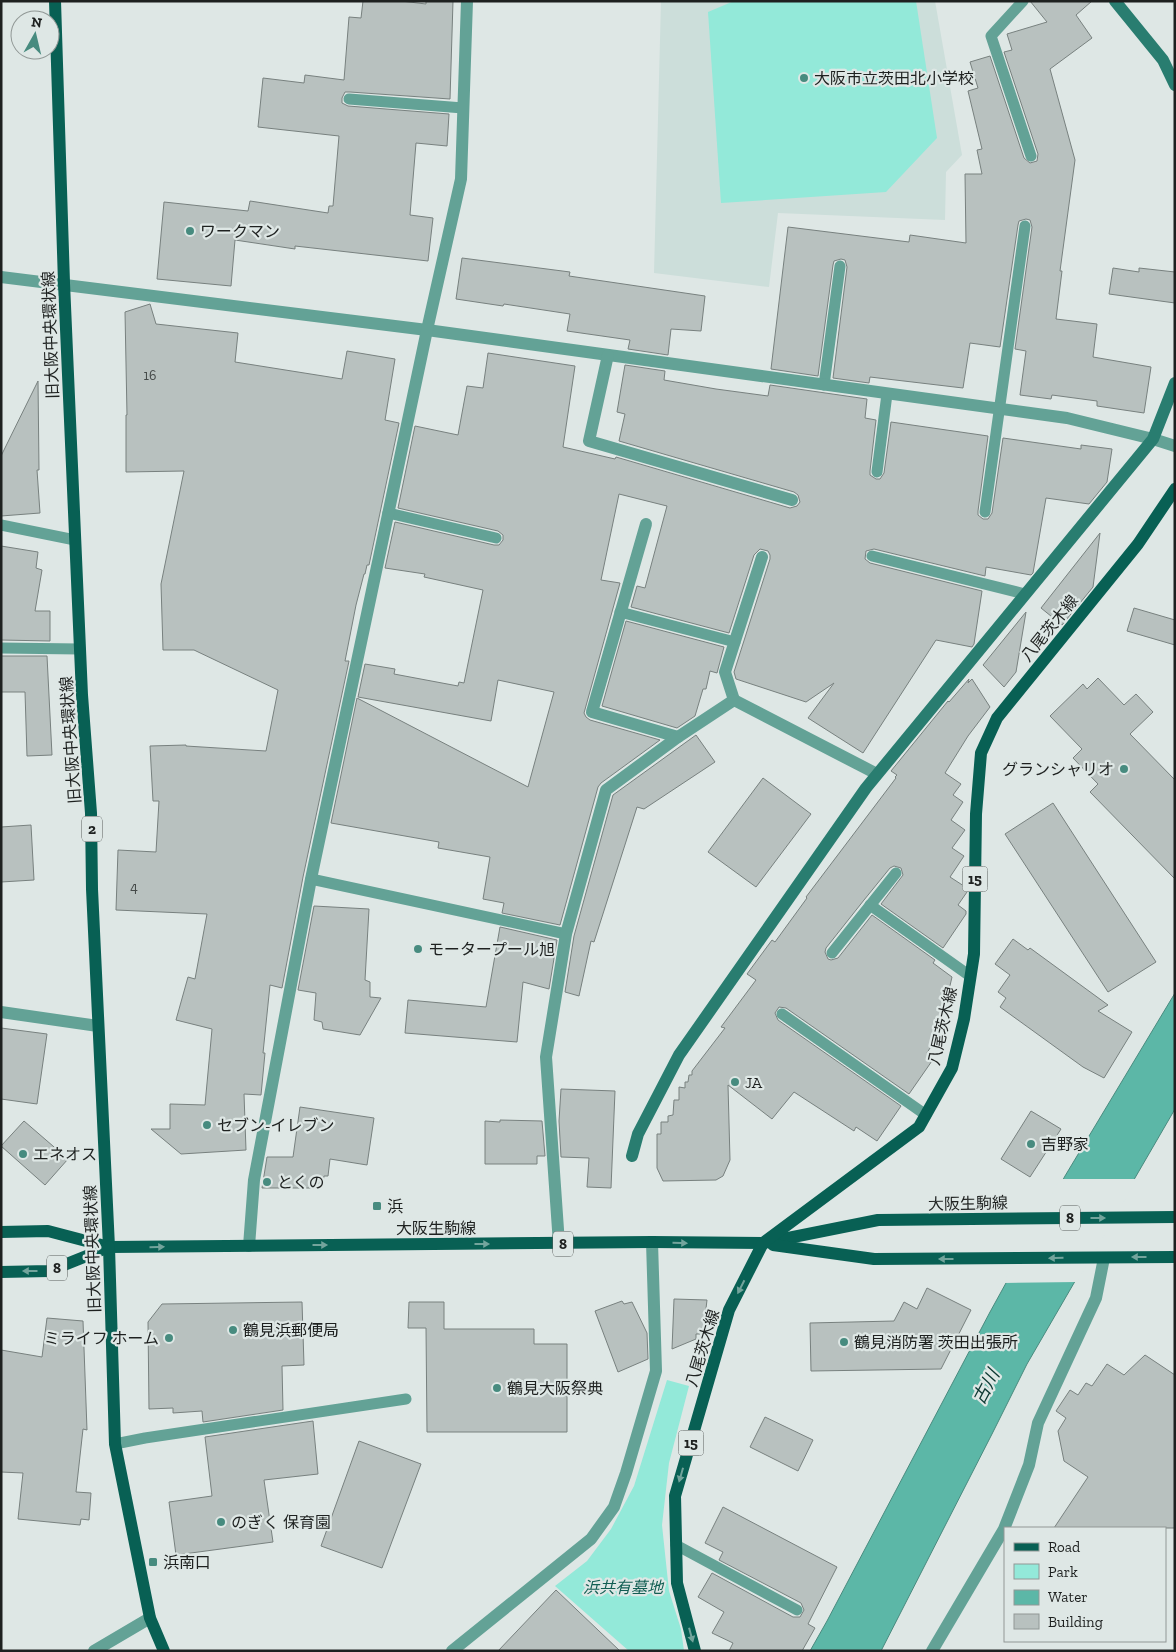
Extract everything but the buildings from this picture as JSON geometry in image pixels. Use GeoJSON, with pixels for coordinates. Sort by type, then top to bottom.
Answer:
{"type":"FeatureCollection","features":[{"type":"Feature","properties":{"kind":"main road","name":"旧大阪中央環状線"},"geometry":{"type":"LineString","coordinates":[[55,1],[64,284],[80,649],[91,813],[92,889],[109,1247],[115,1444],[150,1618],[164,1651]]}},
{"type":"Feature","properties":{"kind":"main road","name":"八尾茨木線"},"geometry":{"type":"LineString","coordinates":[[695,1651],[677,1583],[675,1496],[729,1310],[763,1243],[919,1127],[952,1068],[964,1019],[974,954],[976,814],[981,752],[997,718],[1138,544],[1175,489]]}},
{"type":"Feature","properties":{"kind":"main road","name":"大阪生駒線"},"geometry":{"type":"LineString","coordinates":[[763,1243],[878,1220],[1175,1217]]}},
{"type":"Feature","properties":{"kind":"main road","name":"大阪生駒線"},"geometry":{"type":"LineString","coordinates":[[1,1232],[48,1231],[109,1247],[652,1242],[763,1243],[874,1260],[1175,1257]]}},
{"type":"Feature","properties":{"kind":"main road","name":"大阪生駒線"},"geometry":{"type":"LineString","coordinates":[[1,1272],[49,1271],[109,1247]]}},
{"type":"Feature","properties":{"kind":"street"},"geometry":{"type":"LineString","coordinates":[[248,1246],[254,1180],[311,879],[427,330],[461,179],[467,1]]}},
{"type":"Feature","properties":{"kind":"street"},"geometry":{"type":"LineString","coordinates":[[1115,1],[1163,60],[1175,85]]}},
{"type":"Feature","properties":{"kind":"street"},"geometry":{"type":"LineString","coordinates":[[1,277],[427,330],[1067,418],[1175,446]]}},
{"type":"Feature","properties":{"kind":"street"},"geometry":{"type":"LineString","coordinates":[[608,355],[589,441],[792,500]]}},
{"type":"Feature","properties":{"kind":"street"},"geometry":{"type":"LineString","coordinates":[[632,1156],[638,1134],[680,1055],[876,774],[1153,439],[1175,383]]}},
{"type":"Feature","properties":{"kind":"street"},"geometry":{"type":"LineString","coordinates":[[646,524],[592,712],[678,737]]}},
{"type":"Feature","properties":{"kind":"street"},"geometry":{"type":"LineString","coordinates":[[762,557],[725,672],[734,700],[876,774]]}},
{"type":"Feature","properties":{"kind":"street"},"geometry":{"type":"LineString","coordinates":[[559,1244],[546,1057],[566,934],[606,790],[678,737],[734,700]]}},
{"type":"Feature","properties":{"kind":"street"},"geometry":{"type":"LineString","coordinates":[[1,1012],[98,1026]]}},
{"type":"Feature","properties":{"kind":"street"},"geometry":{"type":"LineString","coordinates":[[452,1651],[591,1539],[614,1507],[656,1371],[652,1242]]}},
{"type":"Feature","properties":{"kind":"street"},"geometry":{"type":"LineString","coordinates":[[1005,1527],[1029,1465],[1038,1423],[1096,1298],[1104,1258]]}},
{"type":"Feature","properties":{"kind":"street"},"geometry":{"type":"LineString","coordinates":[[932,1651],[1004,1529]]}},
{"type":"Feature","properties":{"kind":"street"},"geometry":{"type":"LineString","coordinates":[[94,1651],[150,1618]]}},
{"type":"Feature","properties":{"kind":"lane"},"geometry":{"type":"LineString","coordinates":[[1023,1],[991,36],[1031,156]]}},
{"type":"Feature","properties":{"kind":"lane"},"geometry":{"type":"LineString","coordinates":[[349,99],[464,108]]}},
{"type":"Feature","properties":{"kind":"lane"},"geometry":{"type":"LineString","coordinates":[[985,512],[1025,226]]}},
{"type":"Feature","properties":{"kind":"lane"},"geometry":{"type":"LineString","coordinates":[[824,385],[840,266]]}},
{"type":"Feature","properties":{"kind":"lane"},"geometry":{"type":"LineString","coordinates":[[877,472],[886,394]]}},
{"type":"Feature","properties":{"kind":"lane"},"geometry":{"type":"LineString","coordinates":[[388,513],[496,538]]}},
{"type":"Feature","properties":{"kind":"lane"},"geometry":{"type":"LineString","coordinates":[[1,525],[76,540]]}},
{"type":"Feature","properties":{"kind":"lane"},"geometry":{"type":"LineString","coordinates":[[872,556],[1025,594]]}},
{"type":"Feature","properties":{"kind":"lane"},"geometry":{"type":"LineString","coordinates":[[620,612],[734,642]]}},
{"type":"Feature","properties":{"kind":"lane"},"geometry":{"type":"LineString","coordinates":[[1,648],[80,649]]}},
{"type":"Feature","properties":{"kind":"lane"},"geometry":{"type":"LineString","coordinates":[[832,953],[896,873]]}},
{"type":"Feature","properties":{"kind":"lane"},"geometry":{"type":"LineString","coordinates":[[311,879],[566,934]]}},
{"type":"Feature","properties":{"kind":"lane"},"geometry":{"type":"LineString","coordinates":[[870,905],[970,976]]}},
{"type":"Feature","properties":{"kind":"lane"},"geometry":{"type":"LineString","coordinates":[[782,1014],[926,1115]]}},
{"type":"Feature","properties":{"kind":"lane"},"geometry":{"type":"LineString","coordinates":[[115,1444],[406,1399]]}},
{"type":"Feature","properties":{"kind":"lane"},"geometry":{"type":"LineString","coordinates":[[676,1545],[797,1610]]}},
{"type":"Feature","properties":{"kind":"shaded area","name":"大阪市立茨田北小学校"},"geometry":{"type":"Polygon","coordinates":[[[661,1],[935,1],[962,155],[946,172],[945,220],[778,213],[769,287],[654,273],[661,1]]]}},
{"type":"Feature","properties":{"kind":"green space"},"geometry":{"type":"Polygon","coordinates":[[[734,1],[916,1],[937,138],[886,192],[721,203],[708,12],[734,1]]]}},
{"type":"Feature","properties":{"kind":"green space","name":"浜共有墓地"},"geometry":{"type":"Polygon","coordinates":[[[667,1380],[689,1386],[669,1463],[662,1525],[669,1591],[681,1629],[684,1651],[629,1651],[555,1586],[587,1561],[611,1529],[634,1486],[667,1380]]]}},
{"type":"Feature","properties":{"kind":"water","name":"古川"},"geometry":{"type":"Polygon","coordinates":[[[1175,993],[1175,1109],[1027,1364],[881,1651],[810,1651],[990,1312],[1065,1176],[1175,993]]]}},
{"type":"Feature","properties":{"kind":"pier"},"geometry":{"type":"Polygon","coordinates":[[[1060,1179],[1137,1179],[1077,1282],[1003,1283],[1060,1179]]]}},
{"type":"Feature","properties":{"kind":"place","name":"大阪市立茨田北小学校"},"geometry":{"type":"Point","coordinates":[804,78]}},
{"type":"Feature","properties":{"kind":"place","name":"ワークマン"},"geometry":{"type":"Point","coordinates":[190,231]}},
{"type":"Feature","properties":{"kind":"place","name":"グランシャリオ"},"geometry":{"type":"Point","coordinates":[1124,769]}},
{"type":"Feature","properties":{"kind":"place","name":"モータープール旭"},"geometry":{"type":"Point","coordinates":[418,949]}},
{"type":"Feature","properties":{"kind":"place","name":"JA"},"geometry":{"type":"Point","coordinates":[735,1082]}},
{"type":"Feature","properties":{"kind":"place","name":"セブン-イレブン"},"geometry":{"type":"Point","coordinates":[207,1125]}},
{"type":"Feature","properties":{"kind":"place","name":"吉野家"},"geometry":{"type":"Point","coordinates":[1031,1144]}},
{"type":"Feature","properties":{"kind":"place","name":"エネオス"},"geometry":{"type":"Point","coordinates":[23,1154]}},
{"type":"Feature","properties":{"kind":"place","name":"とくの"},"geometry":{"type":"Point","coordinates":[267,1182]}},
{"type":"Feature","properties":{"kind":"place","name":"浜"},"geometry":{"type":"Point","coordinates":[377,1206]}},
{"type":"Feature","properties":{"kind":"place","name":"鶴見浜郵便局"},"geometry":{"type":"Point","coordinates":[233,1330]}},
{"type":"Feature","properties":{"kind":"place","name":"ミライフ ホーム"},"geometry":{"type":"Point","coordinates":[169,1338]}},
{"type":"Feature","properties":{"kind":"place","name":"鶴見消防署 茨田出張所"},"geometry":{"type":"Point","coordinates":[844,1342]}},
{"type":"Feature","properties":{"kind":"place","name":"鶴見大阪祭典"},"geometry":{"type":"Point","coordinates":[497,1388]}},
{"type":"Feature","properties":{"kind":"place","name":"のぎく 保育園"},"geometry":{"type":"Point","coordinates":[221,1522]}},
{"type":"Feature","properties":{"kind":"place","name":"浜南口"},"geometry":{"type":"Point","coordinates":[153,1562]}}]}
